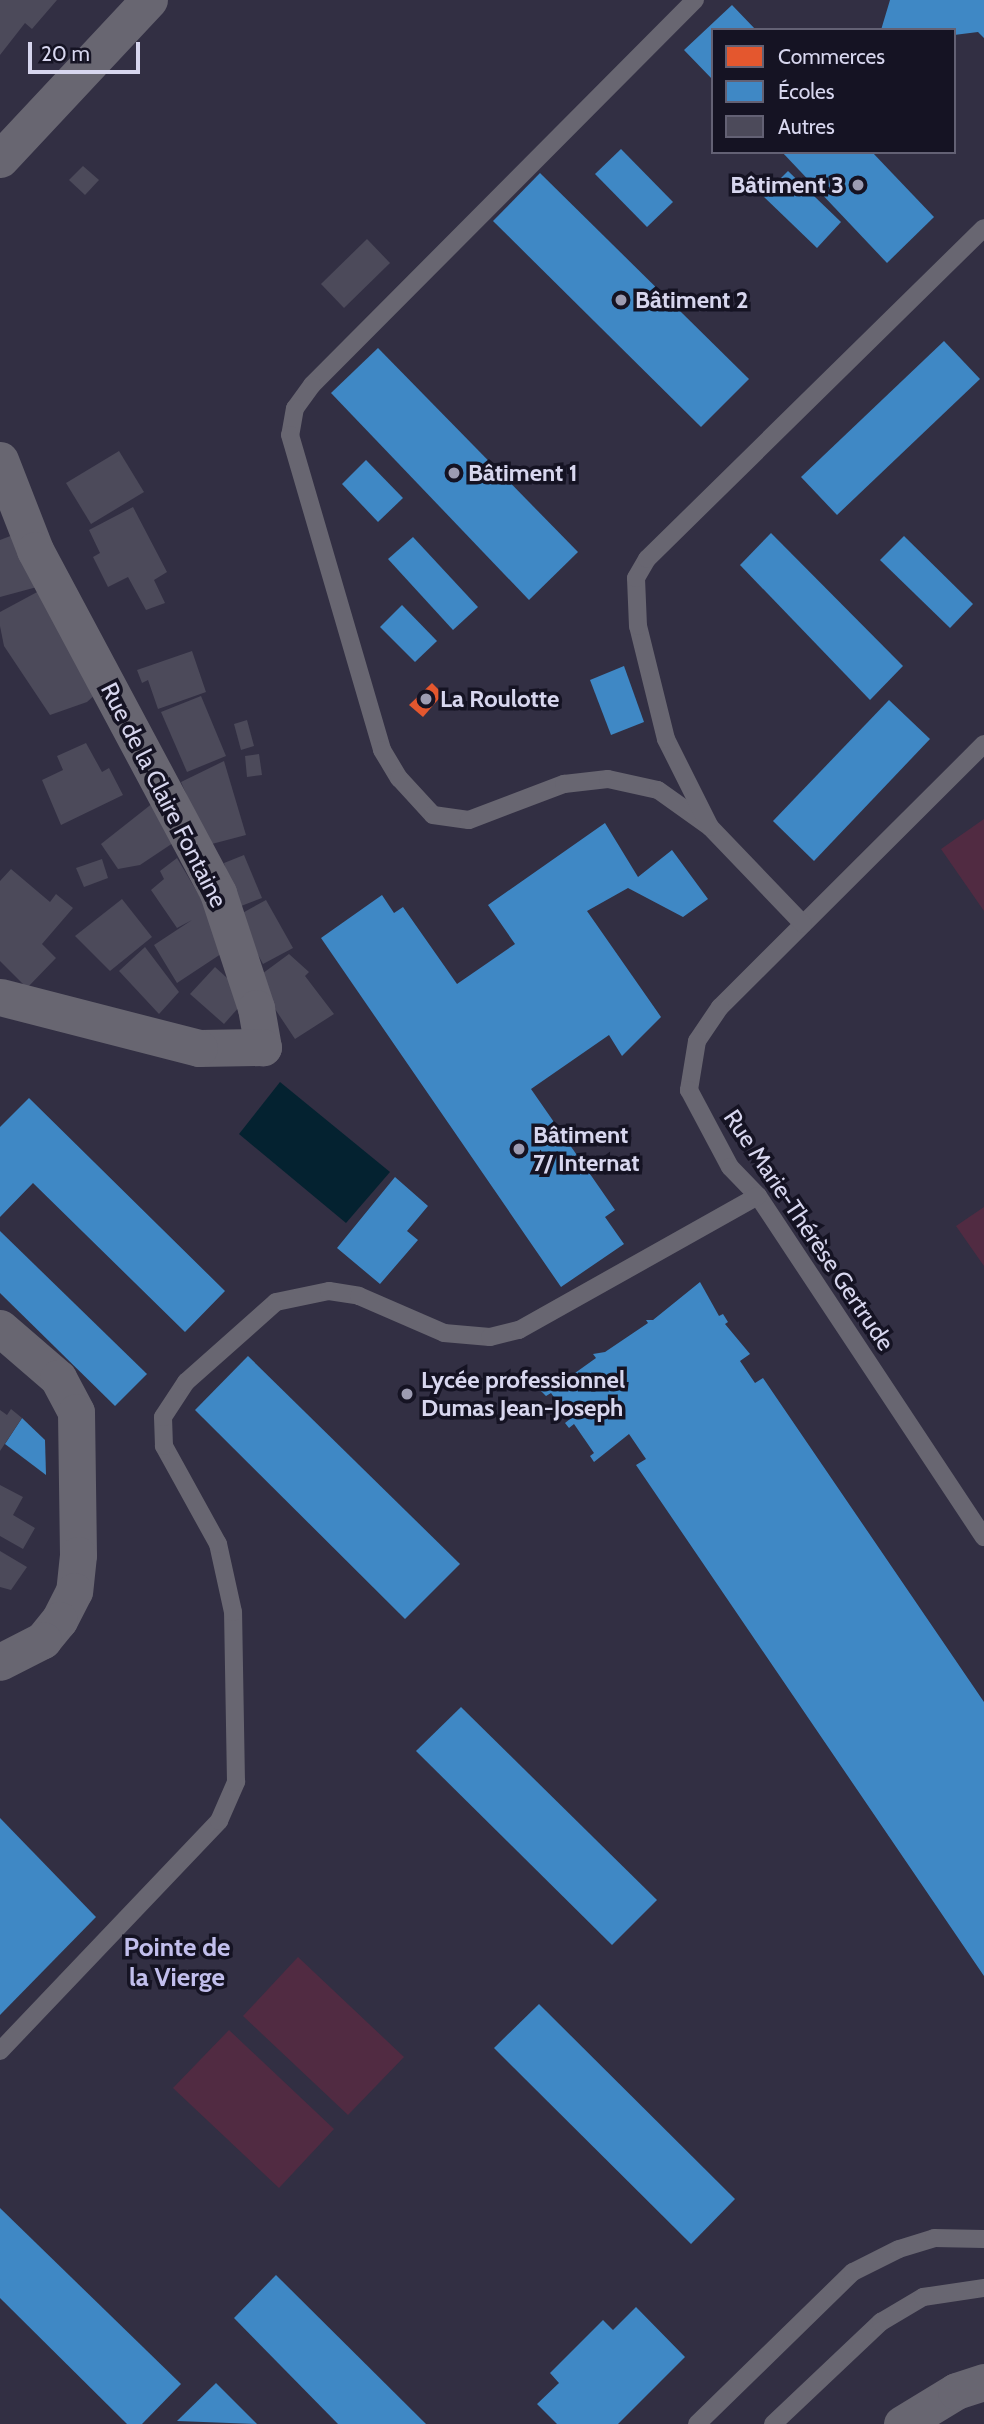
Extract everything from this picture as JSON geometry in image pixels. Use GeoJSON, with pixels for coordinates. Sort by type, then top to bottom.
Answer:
{"type":"FeatureCollection","features":[{"type":"Feature","properties":{"kind":"street"},"geometry":{"type":"LineString","coordinates":[[0,159],[149,0]]}},
{"type":"Feature","properties":{"kind":"street","name":"Rue de la Claire Fontaine"},"geometry":{"type":"LineString","coordinates":[[0,460],[35,550],[218,893],[256,1008],[263,1047],[199,1048],[0,997]]}},
{"type":"Feature","properties":{"kind":"street"},"geometry":{"type":"LineString","coordinates":[[0,1328],[58,1378],[76,1412],[78,1555],[74,1591],[59,1620],[43,1640],[0,1662]]}},
{"type":"Feature","properties":{"kind":"street"},"geometry":{"type":"LineString","coordinates":[[902,2424],[956,2392],[984,2382]]}},
{"type":"Feature","properties":{"kind":"lane"},"geometry":{"type":"LineString","coordinates":[[695,0],[312,385],[295,408],[290,435],[383,750],[399,778],[433,815],[469,820],[564,783],[608,779],[658,790],[710,827],[803,924]]}},
{"type":"Feature","properties":{"kind":"lane"},"geometry":{"type":"LineString","coordinates":[[710,827],[666,739],[638,626],[636,578],[647,559],[984,228]]}},
{"type":"Feature","properties":{"kind":"lane","name":"Rue Marie-Thérèse Gertrude"},"geometry":{"type":"LineString","coordinates":[[984,744],[720,1007],[697,1041],[689,1090],[730,1167],[758,1196],[984,1537]]}},
{"type":"Feature","properties":{"kind":"lane"},"geometry":{"type":"LineString","coordinates":[[0,2051],[219,1821],[236,1782],[238,1721],[230,1598],[218,1544],[164,1446],[163,1418],[186,1382],[276,1302],[329,1291],[359,1296],[444,1333],[490,1337],[519,1330],[758,1196]]}},
{"type":"Feature","properties":{"kind":"lane"},"geometry":{"type":"LineString","coordinates":[[697,2424],[853,2272],[899,2249],[934,2238],[984,2239]]}},
{"type":"Feature","properties":{"kind":"lane"},"geometry":{"type":"LineString","coordinates":[[773,2424],[881,2322],[923,2297],[984,2288]]}},
{"type":"Feature","properties":{"kind":"shaded area"},"geometry":{"type":"Polygon","coordinates":[[[984,819],[984,911],[941,849],[984,819]]]}},
{"type":"Feature","properties":{"kind":"shaded area"},"geometry":{"type":"Polygon","coordinates":[[[984,1207],[984,1266],[956,1226],[984,1207]]]}},
{"type":"Feature","properties":{"kind":"shaded area"},"geometry":{"type":"Polygon","coordinates":[[[298,1957],[404,2057],[348,2115],[243,2016],[298,1957]]]}},
{"type":"Feature","properties":{"kind":"shaded area"},"geometry":{"type":"Polygon","coordinates":[[[229,2030],[334,2129],[279,2188],[173,2088],[229,2030]]]}},
{"type":"Feature","properties":{"kind":"water"},"geometry":{"type":"Polygon","coordinates":[[[280,1082],[390,1172],[346,1223],[239,1134],[280,1082]]]}},
{"type":"Feature","properties":{"kind":"building: Commerces","name":"La Roulotte"},"geometry":{"type":"Polygon","coordinates":[[[432,683],[443,694],[423,717],[409,705],[432,683]]]}},
{"type":"Feature","properties":{"kind":"building: Écoles"},"geometry":{"type":"Polygon","coordinates":[[[890,0],[984,0],[984,38],[978,32],[956,35],[956,28],[882,28],[890,0]]]}},
{"type":"Feature","properties":{"kind":"building: Écoles"},"geometry":{"type":"Polygon","coordinates":[[[732,5],[754,28],[711,28],[711,78],[684,50],[732,5]]]}},
{"type":"Feature","properties":{"kind":"building: Écoles"},"geometry":{"type":"Polygon","coordinates":[[[621,149],[673,202],[647,227],[595,174],[621,149]]]}},
{"type":"Feature","properties":{"kind":"building: Écoles","name":"Bâtiment 3"},"geometry":{"type":"Polygon","coordinates":[[[784,154],[874,154],[934,217],[887,263],[784,154]]]}},
{"type":"Feature","properties":{"kind":"building: Écoles"},"geometry":{"type":"Polygon","coordinates":[[[788,171],[841,222],[817,248],[763,196],[788,171]]]}},
{"type":"Feature","properties":{"kind":"building: Écoles","name":"Bâtiment 2"},"geometry":{"type":"Polygon","coordinates":[[[540,173],[749,379],[701,427],[493,221],[540,173]]]}},
{"type":"Feature","properties":{"kind":"building: Écoles"},"geometry":{"type":"Polygon","coordinates":[[[944,341],[980,379],[837,515],[801,477],[944,341]]]}},
{"type":"Feature","properties":{"kind":"building: Écoles","name":"Bâtiment 1"},"geometry":{"type":"Polygon","coordinates":[[[378,348],[578,552],[529,600],[331,393],[378,348]]]}},
{"type":"Feature","properties":{"kind":"building: Écoles"},"geometry":{"type":"Polygon","coordinates":[[[366,460],[403,498],[378,522],[342,484],[366,460]]]}},
{"type":"Feature","properties":{"kind":"building: Écoles"},"geometry":{"type":"Polygon","coordinates":[[[771,533],[903,666],[870,700],[740,565],[771,533]]]}},
{"type":"Feature","properties":{"kind":"building: Écoles"},"geometry":{"type":"Polygon","coordinates":[[[904,536],[973,604],[950,628],[880,560],[904,536]]]}},
{"type":"Feature","properties":{"kind":"building: Écoles"},"geometry":{"type":"Polygon","coordinates":[[[413,537],[478,607],[453,630],[388,559],[413,537]]]}},
{"type":"Feature","properties":{"kind":"building: Écoles"},"geometry":{"type":"Polygon","coordinates":[[[402,605],[437,641],[415,662],[380,627],[402,605]]]}},
{"type":"Feature","properties":{"kind":"building: Écoles"},"geometry":{"type":"Polygon","coordinates":[[[624,666],[644,722],[611,735],[590,680],[624,666]]]}},
{"type":"Feature","properties":{"kind":"building: Écoles"},"geometry":{"type":"Polygon","coordinates":[[[889,700],[930,739],[814,861],[773,821],[889,700]]]}},
{"type":"Feature","properties":{"kind":"building: Écoles"},"geometry":{"type":"Polygon","coordinates":[[[605,823],[638,877],[672,850],[708,899],[683,917],[628,888],[587,911],[661,1017],[622,1056],[609,1035],[531,1089],[615,1210],[605,1217],[624,1244],[561,1287],[321,938],[382,895],[394,913],[403,907],[457,984],[515,944],[488,905],[605,823]]]}},
{"type":"Feature","properties":{"kind":"building: Écoles"},"geometry":{"type":"Polygon","coordinates":[[[29,1098],[225,1291],[185,1332],[33,1183],[0,1217],[0,1127],[29,1098]]]}},
{"type":"Feature","properties":{"kind":"building: Écoles"},"geometry":{"type":"Polygon","coordinates":[[[395,1177],[428,1206],[407,1231],[418,1240],[380,1284],[337,1248],[395,1177]]]}},
{"type":"Feature","properties":{"kind":"building: Écoles"},"geometry":{"type":"Polygon","coordinates":[[[0,1231],[147,1374],[115,1406],[0,1293],[0,1231]]]}},
{"type":"Feature","properties":{"kind":"building: Écoles"},"geometry":{"type":"Polygon","coordinates":[[[700,1282],[719,1316],[723,1314],[728,1322],[725,1324],[750,1354],[740,1361],[755,1383],[763,1378],[984,1702],[984,1976],[636,1465],[646,1459],[629,1434],[594,1462],[590,1456],[594,1453],[574,1424],[569,1428],[565,1423],[570,1419],[551,1393],[546,1396],[541,1391],[551,1385],[554,1388],[596,1358],[593,1354],[605,1352],[648,1323],[646,1320],[653,1320],[700,1282]]]}},
{"type":"Feature","properties":{"kind":"building: Écoles"},"geometry":{"type":"Polygon","coordinates":[[[248,1356],[460,1564],[405,1619],[195,1410],[248,1356]]]}},
{"type":"Feature","properties":{"kind":"building: Écoles"},"geometry":{"type":"Polygon","coordinates":[[[22,1418],[45,1440],[46,1475],[5,1444],[22,1418]]]}},
{"type":"Feature","properties":{"kind":"building: Écoles"},"geometry":{"type":"Polygon","coordinates":[[[461,1707],[657,1900],[612,1945],[416,1751],[461,1707]]]}},
{"type":"Feature","properties":{"kind":"building: Écoles"},"geometry":{"type":"Polygon","coordinates":[[[0,1818],[96,1917],[0,2015],[0,1818]]]}},
{"type":"Feature","properties":{"kind":"building: Écoles"},"geometry":{"type":"Polygon","coordinates":[[[539,2004],[735,2199],[691,2244],[494,2048],[539,2004]]]}},
{"type":"Feature","properties":{"kind":"building: Écoles"},"geometry":{"type":"Polygon","coordinates":[[[0,2208],[181,2384],[142,2424],[127,2424],[0,2298],[0,2208]]]}},
{"type":"Feature","properties":{"kind":"building: Écoles"},"geometry":{"type":"Polygon","coordinates":[[[276,2275],[426,2424],[338,2424],[234,2318],[276,2275]]]}},
{"type":"Feature","properties":{"kind":"building: Écoles"},"geometry":{"type":"Polygon","coordinates":[[[636,2307],[685,2357],[618,2424],[557,2424],[537,2404],[559,2383],[550,2373],[603,2320],[613,2330],[636,2307]]]}},
{"type":"Feature","properties":{"kind":"building: Écoles"},"geometry":{"type":"Polygon","coordinates":[[[216,2383],[257,2424],[177,2421],[216,2383]]]}},
{"type":"Feature","properties":{"kind":"building: Autres"},"geometry":{"type":"Polygon","coordinates":[[[0,0],[57,0],[32,29],[25,23],[0,55],[0,0]]]}},
{"type":"Feature","properties":{"kind":"building: Autres"},"geometry":{"type":"Polygon","coordinates":[[[83,166],[99,180],[85,195],[69,180],[83,166]]]}},
{"type":"Feature","properties":{"kind":"building: Autres"},"geometry":{"type":"Polygon","coordinates":[[[367,239],[390,263],[344,308],[321,284],[367,239]]]}},
{"type":"Feature","properties":{"kind":"building: Autres"},"geometry":{"type":"Polygon","coordinates":[[[119,451],[144,492],[91,524],[66,483],[119,451]]]}},
{"type":"Feature","properties":{"kind":"building: Autres"},"geometry":{"type":"Polygon","coordinates":[[[133,507],[167,572],[154,580],[165,603],[146,610],[128,577],[108,587],[93,557],[100,553],[89,530],[133,507]]]}},
{"type":"Feature","properties":{"kind":"building: Autres"},"geometry":{"type":"Polygon","coordinates":[[[13,535],[37,587],[0,597],[0,540],[13,535]]]}},
{"type":"Feature","properties":{"kind":"building: Autres"},"geometry":{"type":"Polygon","coordinates":[[[39,591],[97,693],[87,702],[50,715],[4,646],[0,626],[0,612],[39,591]]]}},
{"type":"Feature","properties":{"kind":"building: Autres"},"geometry":{"type":"Polygon","coordinates":[[[192,651],[206,692],[158,709],[148,680],[142,683],[137,670],[192,651]]]}},
{"type":"Feature","properties":{"kind":"building: Autres"},"geometry":{"type":"Polygon","coordinates":[[[201,696],[226,756],[187,772],[161,712],[201,696]]]}},
{"type":"Feature","properties":{"kind":"building: Autres"},"geometry":{"type":"Polygon","coordinates":[[[247,720],[254,746],[241,750],[234,724],[247,720]]]}},
{"type":"Feature","properties":{"kind":"building: Autres"},"geometry":{"type":"Polygon","coordinates":[[[86,743],[102,772],[109,768],[123,795],[61,825],[42,780],[63,770],[57,756],[86,743]]]}},
{"type":"Feature","properties":{"kind":"building: Autres"},"geometry":{"type":"Polygon","coordinates":[[[259,754],[262,775],[247,777],[245,756],[259,754]]]}},
{"type":"Feature","properties":{"kind":"building: Autres"},"geometry":{"type":"Polygon","coordinates":[[[224,761],[246,835],[208,845],[181,782],[224,761]]]}},
{"type":"Feature","properties":{"kind":"building: Autres"},"geometry":{"type":"Polygon","coordinates":[[[158,799],[179,839],[140,865],[118,869],[101,844],[158,799]]]}},
{"type":"Feature","properties":{"kind":"building: Autres"},"geometry":{"type":"Polygon","coordinates":[[[244,855],[262,898],[236,908],[224,863],[244,855]]]}},
{"type":"Feature","properties":{"kind":"building: Autres"},"geometry":{"type":"Polygon","coordinates":[[[177,858],[230,948],[177,983],[154,945],[192,920],[177,928],[151,890],[164,879],[160,871],[177,858]]]}},
{"type":"Feature","properties":{"kind":"building: Autres"},"geometry":{"type":"Polygon","coordinates":[[[102,859],[108,878],[84,887],[76,868],[102,859]]]}},
{"type":"Feature","properties":{"kind":"building: Autres"},"geometry":{"type":"Polygon","coordinates":[[[11,869],[50,902],[56,894],[73,908],[42,944],[56,958],[27,988],[0,961],[0,881],[11,869]]]}},
{"type":"Feature","properties":{"kind":"building: Autres"},"geometry":{"type":"Polygon","coordinates":[[[122,899],[152,937],[110,971],[75,936],[122,899]]]}},
{"type":"Feature","properties":{"kind":"building: Autres"},"geometry":{"type":"Polygon","coordinates":[[[266,900],[293,948],[263,964],[237,916],[266,900]]]}},
{"type":"Feature","properties":{"kind":"building: Autres"},"geometry":{"type":"Polygon","coordinates":[[[145,947],[179,992],[159,1014],[119,971],[145,947]]]}},
{"type":"Feature","properties":{"kind":"building: Autres"},"geometry":{"type":"Polygon","coordinates":[[[289,954],[309,972],[305,976],[334,1014],[295,1039],[255,979],[289,954]]]}},
{"type":"Feature","properties":{"kind":"building: Autres"},"geometry":{"type":"Polygon","coordinates":[[[215,967],[248,997],[224,1024],[190,994],[215,967]]]}},
{"type":"Feature","properties":{"kind":"building: Autres"},"geometry":{"type":"Polygon","coordinates":[[[11,1409],[22,1418],[0,1451],[0,1410],[7,1415],[11,1409]]]}},
{"type":"Feature","properties":{"kind":"building: Autres"},"geometry":{"type":"Polygon","coordinates":[[[0,1485],[23,1497],[13,1515],[35,1528],[23,1549],[0,1536],[0,1485]]]}},
{"type":"Feature","properties":{"kind":"building: Autres"},"geometry":{"type":"Polygon","coordinates":[[[0,1551],[27,1567],[11,1590],[0,1587],[0,1551]]]}},
{"type":"Feature","properties":{"kind":"place","name":"Bâtiment 3"},"geometry":{"type":"Point","coordinates":[858,185]}},
{"type":"Feature","properties":{"kind":"place","name":"Bâtiment 2"},"geometry":{"type":"Point","coordinates":[621,300]}},
{"type":"Feature","properties":{"kind":"place","name":"Bâtiment 1"},"geometry":{"type":"Point","coordinates":[454,473]}},
{"type":"Feature","properties":{"kind":"place","name":"La Roulotte"},"geometry":{"type":"Point","coordinates":[426,699]}},
{"type":"Feature","properties":{"kind":"place","name":"Bâtiment 7/ Internat"},"geometry":{"type":"Point","coordinates":[519,1149]}},
{"type":"Feature","properties":{"kind":"place","name":"Lycée professionnel Dumas Jean-Joseph"},"geometry":{"type":"Point","coordinates":[407,1394]}},
{"type":"Feature","properties":{"kind":"district","name":"Pointe de la Vierge"},"geometry":{"type":"Point","coordinates":[177,1963]}}]}
